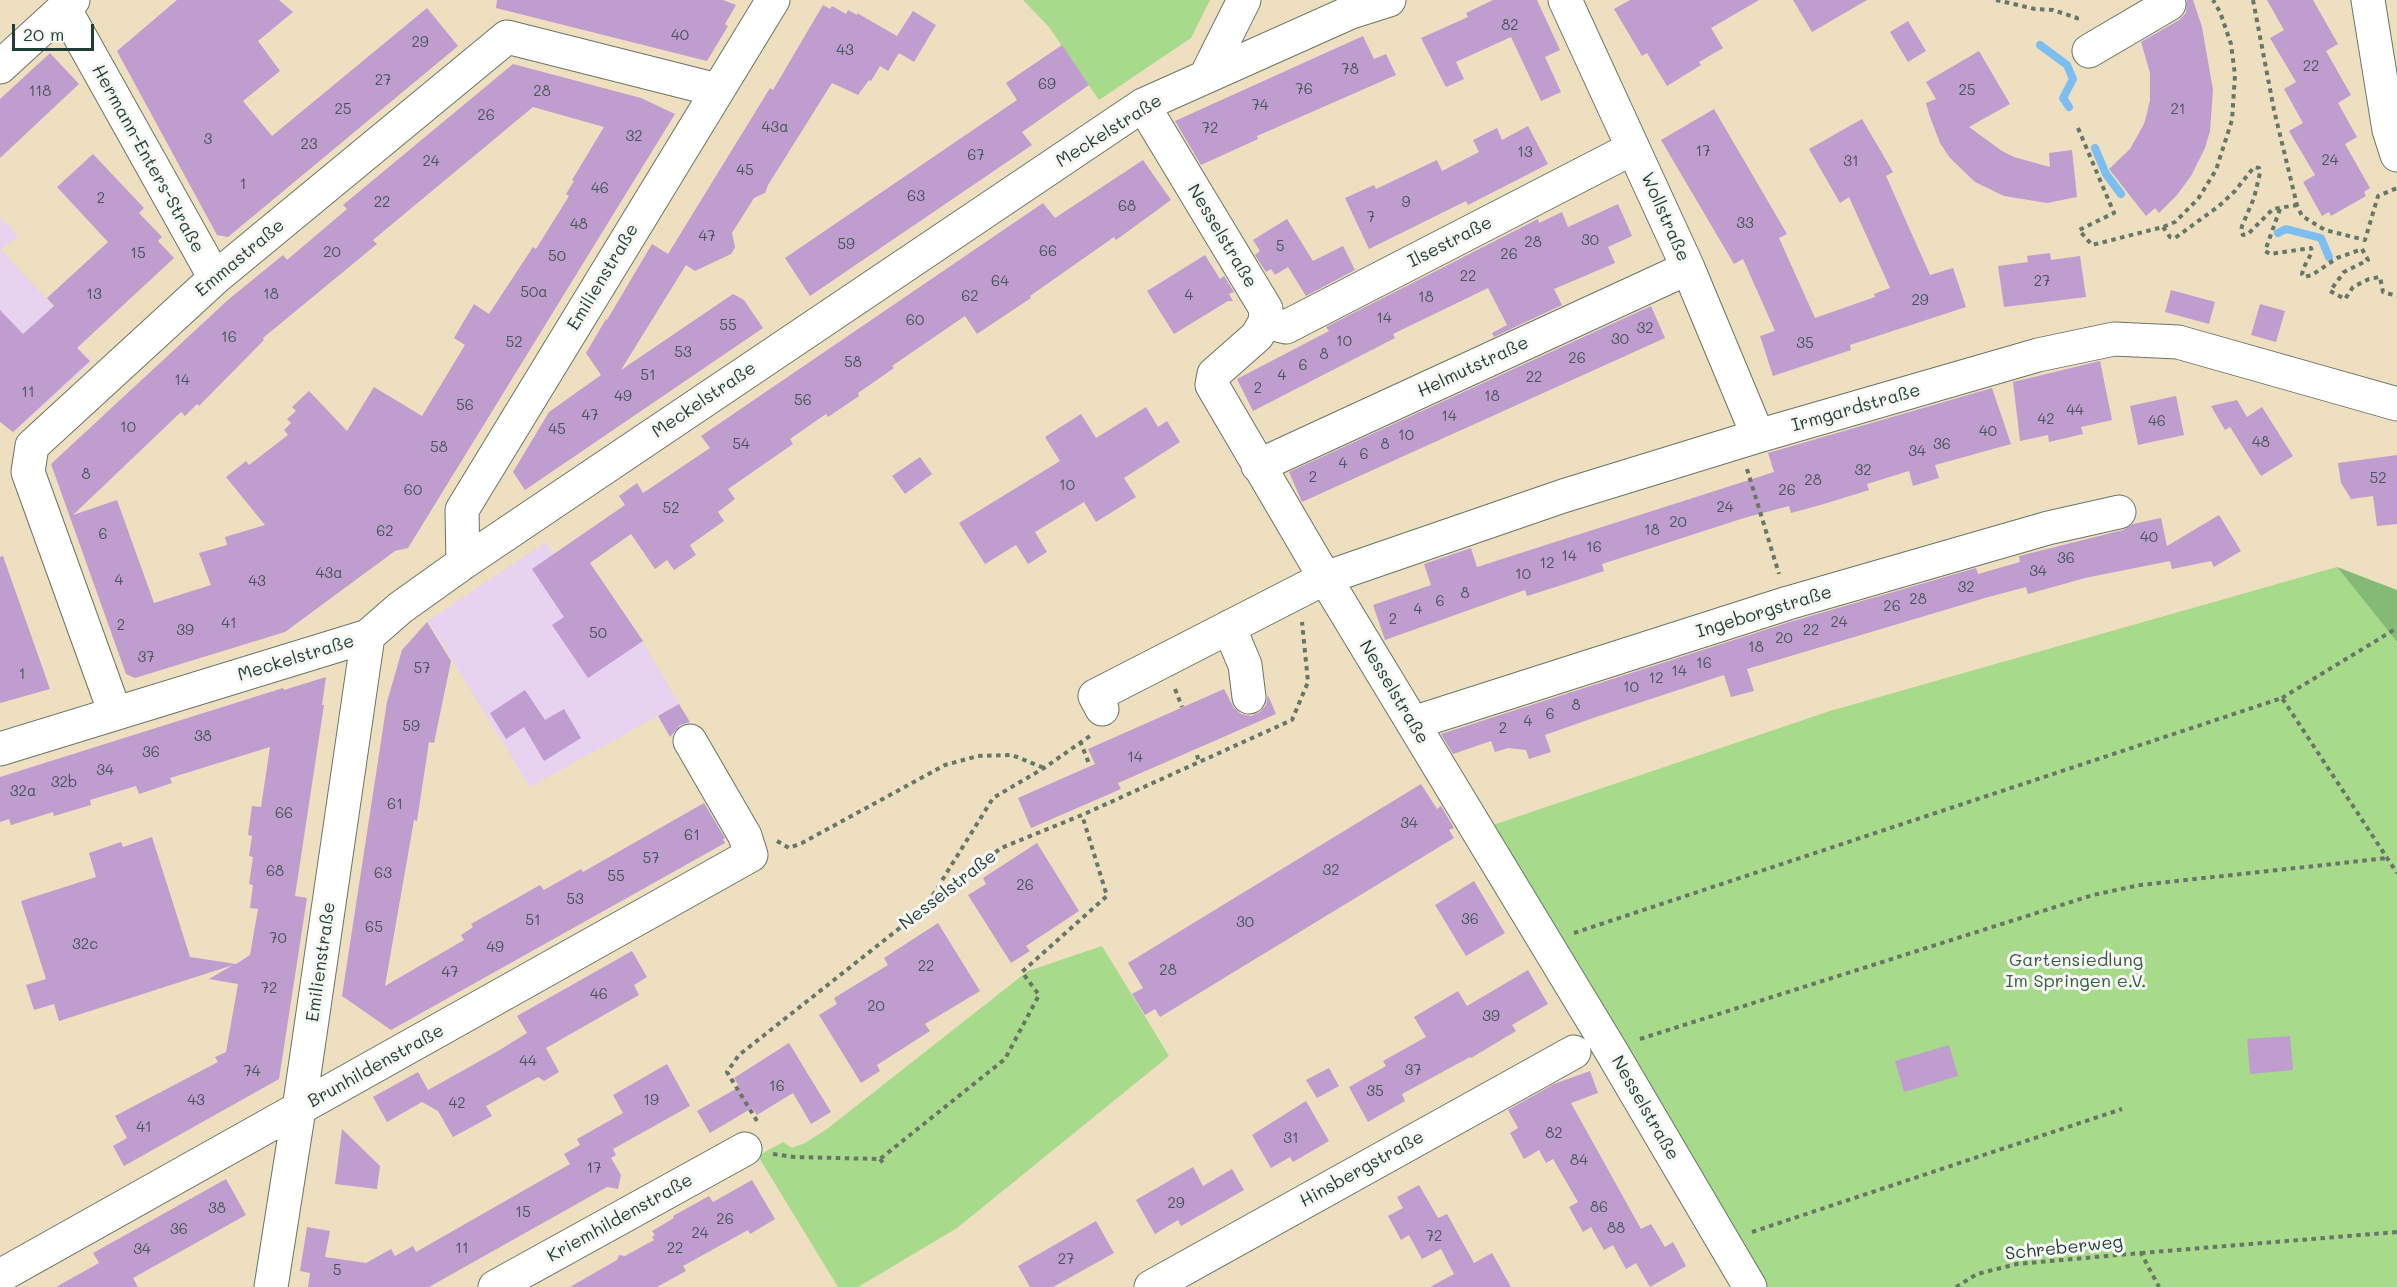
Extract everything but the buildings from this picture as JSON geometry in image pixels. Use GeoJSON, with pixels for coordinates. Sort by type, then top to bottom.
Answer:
{"type":"FeatureCollection","features":[{"type":"Feature","properties":{"kind":"street","name":"Emilienstraße"},"geometry":{"type":"LineString","coordinates":[[463,563],[462,510],[772,0]]}},
{"type":"Feature","properties":{"kind":"street"},"geometry":{"type":"LineString","coordinates":[[1206,76],[1244,0]]}},
{"type":"Feature","properties":{"kind":"street","name":"Meckelstraße"},"geometry":{"type":"LineString","coordinates":[[0,749],[368,636],[400,608],[463,563],[1143,105],[1351,12],[1389,0]]}},
{"type":"Feature","properties":{"kind":"street","name":"Wollstraße"},"geometry":{"type":"LineString","coordinates":[[1565,0],[1688,268],[1758,436]]}},
{"type":"Feature","properties":{"kind":"street"},"geometry":{"type":"LineString","coordinates":[[2368,0],[2389,130],[2397,155]]}},
{"type":"Feature","properties":{"kind":"street"},"geometry":{"type":"LineString","coordinates":[[0,67],[69,4]]}},
{"type":"Feature","properties":{"kind":"street","name":"Hermann-Enters-Straße"},"geometry":{"type":"LineString","coordinates":[[69,4],[215,278]]}},
{"type":"Feature","properties":{"kind":"street"},"geometry":{"type":"LineString","coordinates":[[2082,39],[2169,4]]}},
{"type":"Feature","properties":{"kind":"street","name":"Emmastraße"},"geometry":{"type":"LineString","coordinates":[[115,712],[28,472],[32,446],[215,278],[507,37],[717,90]]}},
{"type":"Feature","properties":{"kind":"street","name":"Nesselstraße"},"geometry":{"type":"LineString","coordinates":[[1143,105],[1266,309],[1265,322],[1257,336],[1214,374],[1212,385],[1258,466],[1312,585],[1413,723],[1610,1049],[1750,1287]]}},
{"type":"Feature","properties":{"kind":"street","name":"Ilsestraße"},"geometry":{"type":"LineString","coordinates":[[1265,322],[1286,327],[1634,148]]}},
{"type":"Feature","properties":{"kind":"street","name":"Helmutstraße"},"geometry":{"type":"LineString","coordinates":[[1258,466],[1688,268]]}},
{"type":"Feature","properties":{"kind":"street","name":"Irmgardstraße"},"geometry":{"type":"LineString","coordinates":[[1102,709],[1095,696],[1312,585],[1563,496],[1758,436],[2038,355],[2114,339],[2178,342],[2397,404]]}},
{"type":"Feature","properties":{"kind":"street","name":"Ingeborgstraße"},"geometry":{"type":"LineString","coordinates":[[1413,723],[1788,603],[2048,528],[2119,512]]}},
{"type":"Feature","properties":{"kind":"street"},"geometry":{"type":"LineString","coordinates":[[1229,627],[1245,665],[1249,696]]}},
{"type":"Feature","properties":{"kind":"street","name":"Emilienstraße"},"geometry":{"type":"LineString","coordinates":[[271,1287],[368,636]]}},
{"type":"Feature","properties":{"kind":"street"},"geometry":{"type":"LineString","coordinates":[[690,741],[745,836],[751,855]]}},
{"type":"Feature","properties":{"kind":"street","name":"Brunhildenstraße"},"geometry":{"type":"LineString","coordinates":[[0,1276],[751,855]]}},
{"type":"Feature","properties":{"kind":"street","name":"Hinsbergstraße"},"geometry":{"type":"LineString","coordinates":[[1150,1287],[1574,1052]]}},
{"type":"Feature","properties":{"kind":"street","name":"Kriemhildenstraße"},"geometry":{"type":"LineString","coordinates":[[495,1287],[745,1149]]}},
{"type":"Feature","properties":{"kind":"path"},"geometry":{"type":"LineString","coordinates":[[1996,0],[2036,9],[2053,10],[2078,18],[2082,39]]}},
{"type":"Feature","properties":{"kind":"path"},"geometry":{"type":"LineString","coordinates":[[2078,128],[2114,213],[2079,230],[2092,245],[2175,222],[2198,199],[2216,170],[2232,120],[2235,75],[2231,44],[2220,12],[2213,0]]}},
{"type":"Feature","properties":{"kind":"path"},"geometry":{"type":"LineString","coordinates":[[2253,0],[2274,110],[2296,206],[2302,216],[2325,230],[2365,240],[2378,196],[2397,188]]}},
{"type":"Feature","properties":{"kind":"path"},"geometry":{"type":"LineString","coordinates":[[2163,227],[2170,237],[2175,238],[2219,206],[2235,191],[2254,167],[2259,168],[2260,173],[2254,198],[2242,226],[2243,235],[2248,234],[2273,209],[2296,206]]}},
{"type":"Feature","properties":{"kind":"path"},"geometry":{"type":"LineString","coordinates":[[2280,209],[2265,251],[2270,254],[2311,248],[2312,252],[2302,274],[2304,277],[2312,275],[2337,258],[2362,249],[2368,260],[2344,272],[2330,291],[2345,298],[2353,287],[2369,279],[2380,277],[2383,292],[2397,296]]}},
{"type":"Feature","properties":{"kind":"path"},"geometry":{"type":"LineString","coordinates":[[1753,490],[1769,541]]}},
{"type":"Feature","properties":{"kind":"path","name":"Nesselstraße"},"geometry":{"type":"LineString","coordinates":[[745,1149],[766,1137],[727,1072],[739,1055],[926,906],[1000,848],[1082,815],[1292,720],[1308,682],[1312,585]]}},
{"type":"Feature","properties":{"kind":"path"},"geometry":{"type":"LineString","coordinates":[[1545,942],[2282,698],[2397,628]]}},
{"type":"Feature","properties":{"kind":"path"},"geometry":{"type":"LineString","coordinates":[[2282,698],[2397,873]]}},
{"type":"Feature","properties":{"kind":"path"},"geometry":{"type":"LineString","coordinates":[[926,906],[993,798],[1044,768],[1080,741],[1108,725],[1102,709]]}},
{"type":"Feature","properties":{"kind":"path"},"geometry":{"type":"LineString","coordinates":[[1080,741],[1090,766]]}},
{"type":"Feature","properties":{"kind":"path"},"geometry":{"type":"LineString","coordinates":[[751,855],[763,840],[779,842],[789,848],[802,843],[945,765],[978,756],[1012,755],[1044,768]]}},
{"type":"Feature","properties":{"kind":"path"},"geometry":{"type":"LineString","coordinates":[[1197,755],[1200,762]]}},
{"type":"Feature","properties":{"kind":"path"},"geometry":{"type":"LineString","coordinates":[[745,1149],[794,1157],[880,1159],[1005,1059],[1039,995],[1022,972],[1107,896],[1082,815]]}},
{"type":"Feature","properties":{"kind":"path"},"geometry":{"type":"LineString","coordinates":[[1610,1049],[2093,895],[2140,885],[2388,858]]}},
{"type":"Feature","properties":{"kind":"path"},"geometry":{"type":"LineString","coordinates":[[1723,1241],[2122,1109]]}},
{"type":"Feature","properties":{"kind":"path"},"geometry":{"type":"LineString","coordinates":[[880,1159],[885,1164]]}},
{"type":"Feature","properties":{"kind":"path"},"geometry":{"type":"LineString","coordinates":[[2141,1253],[2397,1232]]}},
{"type":"Feature","properties":{"kind":"path","name":"Schreberweg"},"geometry":{"type":"LineString","coordinates":[[1956,1287],[1977,1275],[2017,1264],[2141,1253],[2159,1287]]}},
{"type":"Feature","properties":{"kind":"shaded area"},"geometry":{"type":"Polygon","coordinates":[[[0,217],[18,236],[1,250],[80,335],[73,342],[91,362],[13,433],[0,419],[0,217]]]}},
{"type":"Feature","properties":{"kind":"shaded area"},"geometry":{"type":"Polygon","coordinates":[[[546,542],[586,601],[606,588],[643,642],[679,704],[530,787],[428,621],[546,542]]]}},
{"type":"Feature","properties":{"kind":"green space"},"geometry":{"type":"Polygon","coordinates":[[[1023,0],[1210,0],[1191,38],[1099,100],[1049,27],[1023,0]]]}},
{"type":"Feature","properties":{"kind":"green space","name":"Gartensiedlung Im Springen e.V."},"geometry":{"type":"Polygon","coordinates":[[[2337,567],[2397,642],[2397,1287],[1763,1287],[1487,827],[1830,711],[2337,567]]]}},
{"type":"Feature","properties":{"kind":"green space"},"geometry":{"type":"Polygon","coordinates":[[[2337,567],[2397,590],[2397,642],[2337,567]]]}},
{"type":"Feature","properties":{"kind":"green space"},"geometry":{"type":"Polygon","coordinates":[[[1102,946],[1169,1056],[957,1228],[858,1287],[838,1287],[758,1156],[783,1142],[792,1148],[805,1143],[827,1129],[1028,971],[1102,946]]]}},
{"type":"Feature","properties":{"kind":"waterway"},"geometry":{"type":"LineString","coordinates":[[2040,45],[2067,65],[2073,79],[2063,98],[2069,107]]}},
{"type":"Feature","properties":{"kind":"waterway"},"geometry":{"type":"LineString","coordinates":[[2095,148],[2106,174],[2121,194]]}},
{"type":"Feature","properties":{"kind":"waterway"},"geometry":{"type":"LineString","coordinates":[[2278,233],[2286,229],[2321,238],[2329,257]]}}]}
